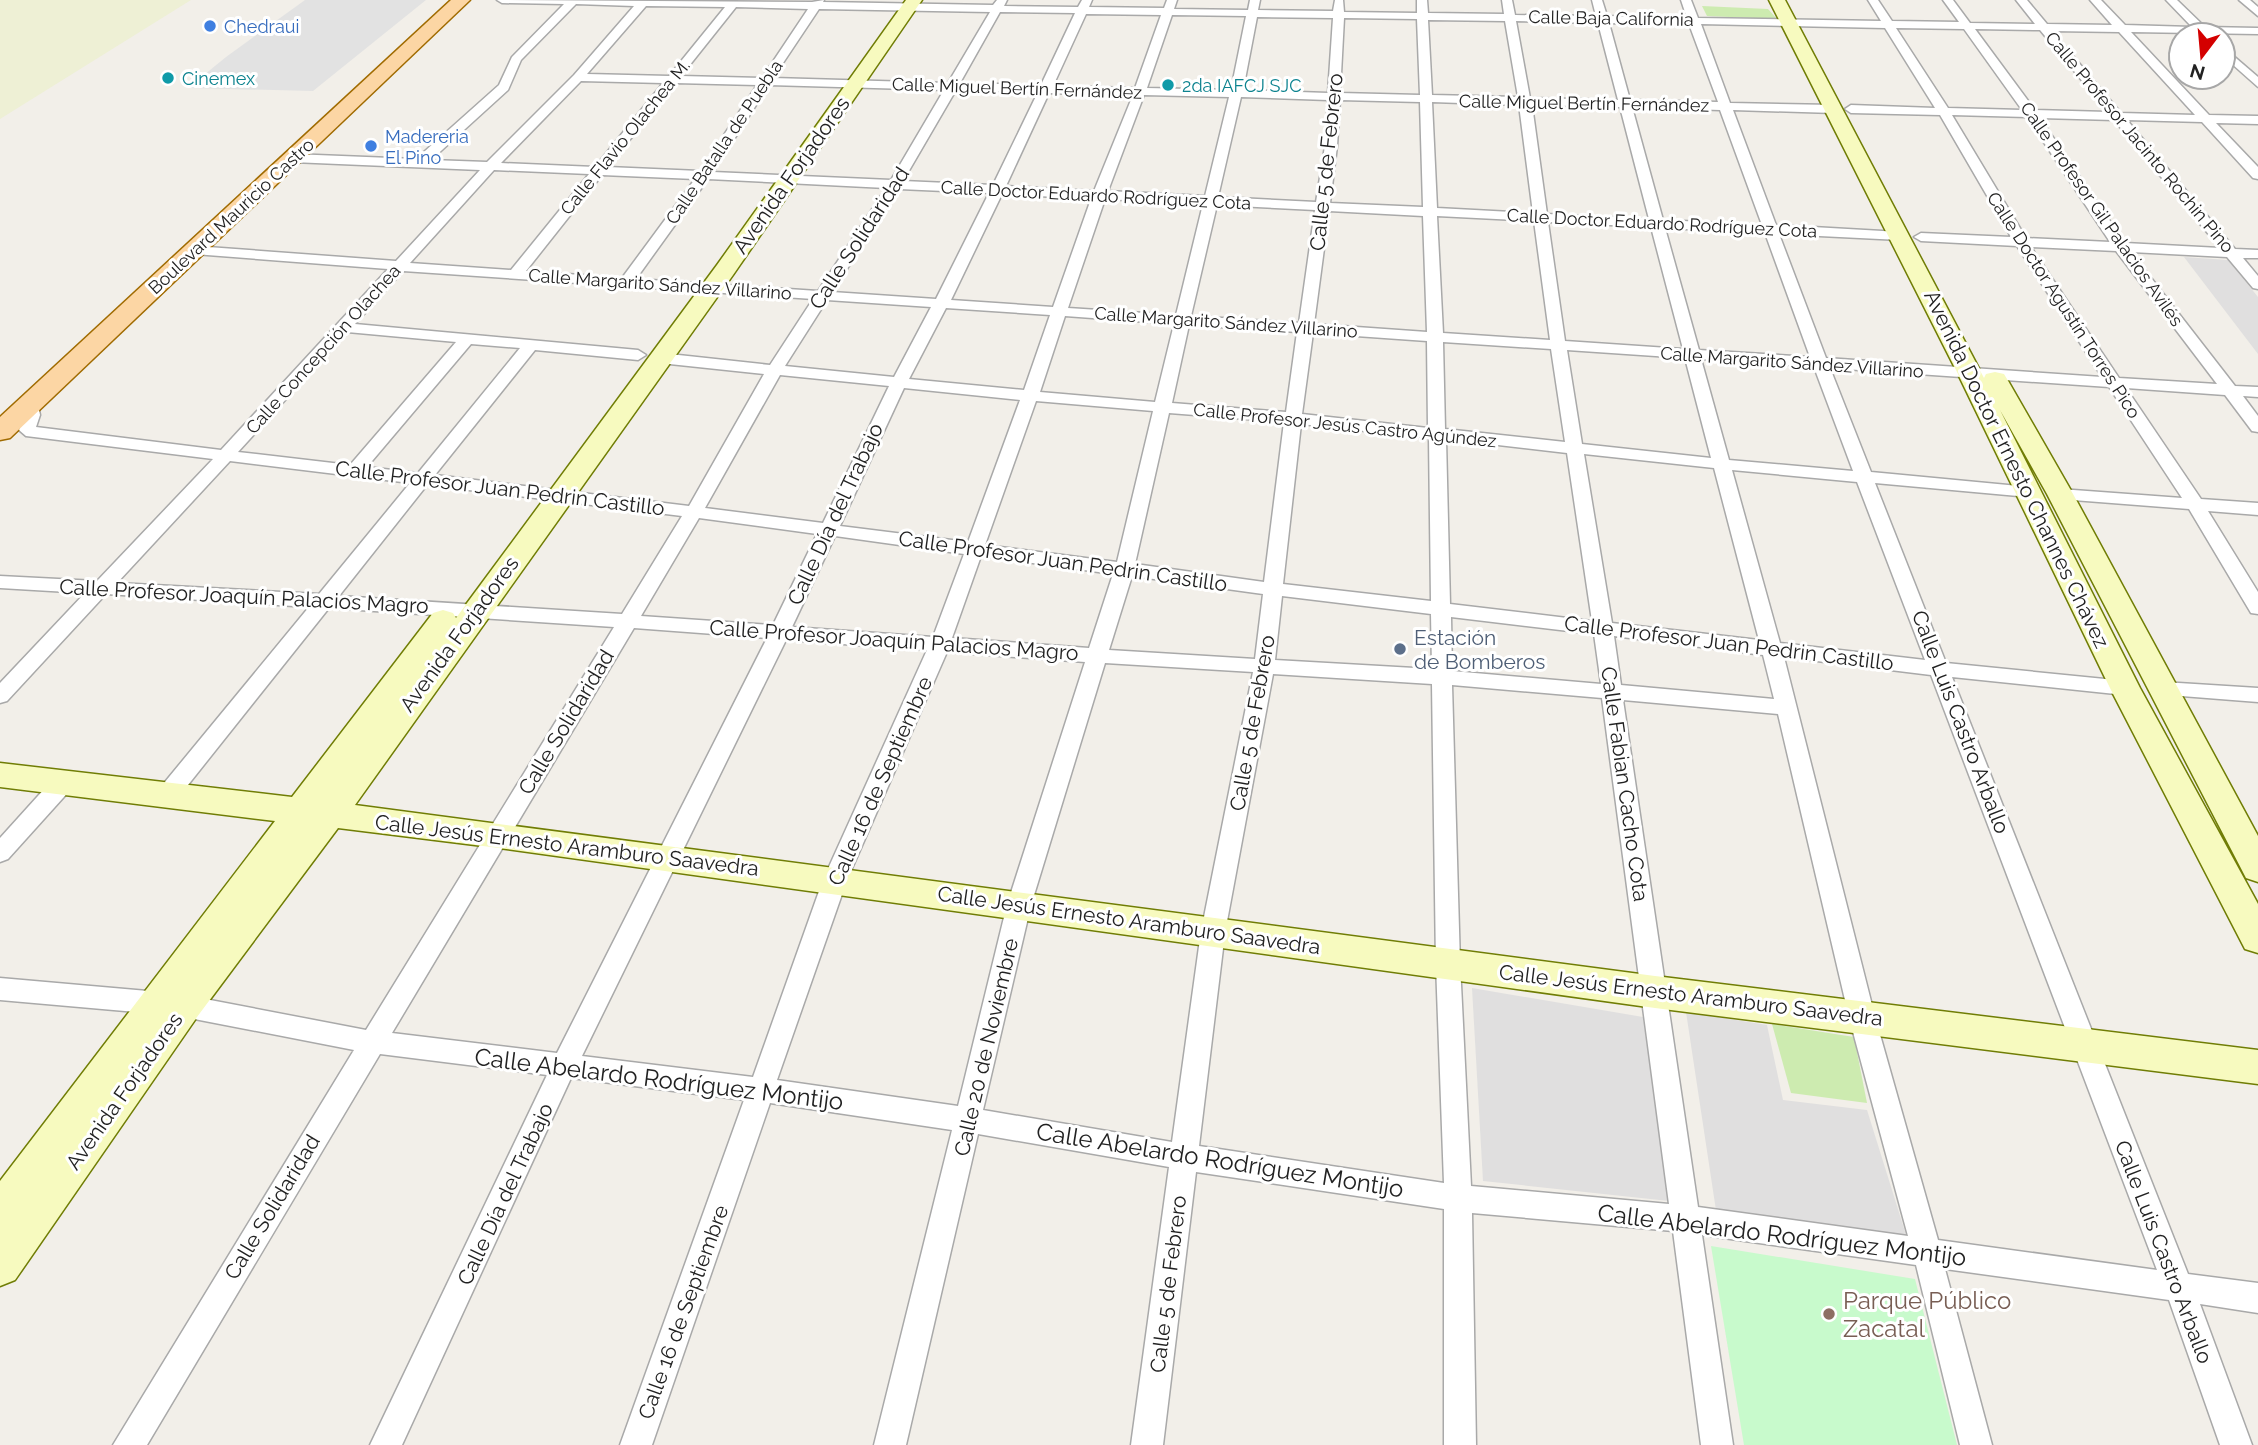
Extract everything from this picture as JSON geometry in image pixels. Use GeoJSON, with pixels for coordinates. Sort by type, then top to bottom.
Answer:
{"type":"FeatureCollection","features":[{"type":"Feature","properties":{"kind":"main road","name":"Boulevard Mauricio Castro"},"geometry":{"type":"LineString","coordinates":[[0,404],[440,0]]}},
{"type":"Feature","properties":{"kind":"main road","name":"Boulevard Mauricio Castro"},"geometry":{"type":"LineString","coordinates":[[0,432],[461,0]]}},
{"type":"Feature","properties":{"kind":"street","name":"Calle Baja California"},"geometry":{"type":"LineString","coordinates":[[502,0],[1690,10],[1796,22],[2167,30]]}},
{"type":"Feature","properties":{"kind":"street","name":"Avenida Doctor Ernesto Channes Chávez"},"geometry":{"type":"LineString","coordinates":[[1777,0],[1796,22],[1842,109],[1900,236],[1981,374],[2060,494],[2258,868]]}},
{"type":"Feature","properties":{"kind":"street","name":"Avenida Doctor Ernesto Channes Chávez"},"geometry":{"type":"LineString","coordinates":[[1792,0],[1796,22]]}},
{"type":"Feature","properties":{"kind":"street","name":"Calle Doctor Agustín Torres Pico"},"geometry":{"type":"LineString","coordinates":[[1873,0],[1944,112],[2021,242],[2195,504],[2258,608]]}},
{"type":"Feature","properties":{"kind":"street","name":"Calle Profesor Gil Palacios Avilés"},"geometry":{"type":"LineString","coordinates":[[1948,0],[2031,114],[2121,248],[2258,426]]}},
{"type":"Feature","properties":{"kind":"street","name":"Calle Profesor Jacinto Rochin Pino"},"geometry":{"type":"LineString","coordinates":[[2021,0],[2258,285]]}},
{"type":"Feature","properties":{"kind":"street"},"geometry":{"type":"LineString","coordinates":[[2095,0],[2258,175]]}},
{"type":"Feature","properties":{"kind":"street"},"geometry":{"type":"LineString","coordinates":[[2171,0],[2193,21]]}},
{"type":"Feature","properties":{"kind":"street"},"geometry":{"type":"LineString","coordinates":[[2244,0],[2258,13]]}},
{"type":"Feature","properties":{"kind":"street"},"geometry":{"type":"LineString","coordinates":[[420,163],[504,87],[516,59],[574,1]]}},
{"type":"Feature","properties":{"kind":"street","name":"Calle Concepción Olachea"},"geometry":{"type":"LineString","coordinates":[[0,696],[491,166],[578,77],[644,1]]}},
{"type":"Feature","properties":{"kind":"street","name":"Calle Flavio Olachea M."},"geometry":{"type":"LineString","coordinates":[[515,275],[735,2]]}},
{"type":"Feature","properties":{"kind":"street","name":"Calle Batalla de Puebla"},"geometry":{"type":"LineString","coordinates":[[626,282],[704,175],[817,2]]}},
{"type":"Feature","properties":{"kind":"street","name":"Avenida Forjadores"},"geometry":{"type":"LineString","coordinates":[[0,1215],[172,1004],[316,812],[649,356],[770,178],[848,83],[905,3]]}},
{"type":"Feature","properties":{"kind":"street","name":"Calle Solidaridad"},"geometry":{"type":"LineString","coordinates":[[129,1445],[499,835],[626,620],[694,512],[775,369],[895,184],[1000,4]]}},
{"type":"Feature","properties":{"kind":"street","name":"Calle Día del Trabajo"},"geometry":{"type":"LineString","coordinates":[[386,1445],[563,1068],[780,632],[826,529],[998,190],[1084,5]]}},
{"type":"Feature","properties":{"kind":"street","name":"Calle 16 de Septiembre"},"geometry":{"type":"LineString","coordinates":[[635,1445],[835,880],[940,644],[1060,311],[1098,196],[1140,91],[1170,5]]}},
{"type":"Feature","properties":{"kind":"street","name":"Calle 20 de Noviembre"},"geometry":{"type":"LineString","coordinates":[[890,1445],[1019,905],[1124,570],[1236,94],[1254,6]]}},
{"type":"Feature","properties":{"kind":"street","name":"Calle 5 de Febrero"},"geometry":{"type":"LineString","coordinates":[[1147,1445],[1213,932],[1264,666],[1335,96],[1338,7]]}},
{"type":"Feature","properties":{"kind":"street"},"geometry":{"type":"LineString","coordinates":[[1422,8],[1435,337],[1448,964],[1458,1198],[1460,1445]]}},
{"type":"Feature","properties":{"kind":"street","name":"Calle Fabian Cacho Cota"},"geometry":{"type":"LineString","coordinates":[[1508,8],[1543,217],[1558,345],[1603,628],[1717,1445]]}},
{"type":"Feature","properties":{"kind":"street"},"geometry":{"type":"LineString","coordinates":[[1599,9],[1787,707],[1862,1017],[1976,1445]]}},
{"type":"Feature","properties":{"kind":"street","name":"Calle Luis Castro Arballo"},"geometry":{"type":"LineString","coordinates":[[1690,10],[1820,363],[1867,478],[2179,1288],[2236,1445]]}},
{"type":"Feature","properties":{"kind":"street","name":"Calle Baja California"},"geometry":{"type":"LineString","coordinates":[[2237,31],[2258,31]]}},
{"type":"Feature","properties":{"kind":"street"},"geometry":{"type":"LineString","coordinates":[[2237,63],[2258,83]]}},
{"type":"Feature","properties":{"kind":"street","name":"Calle Miguel Bertín Fernández"},"geometry":{"type":"LineString","coordinates":[[578,77],[2258,120]]}},
{"type":"Feature","properties":{"kind":"street","name":"Avenida Forjadores"},"geometry":{"type":"LineString","coordinates":[[704,274],[790,179],[848,83]]}},
{"type":"Feature","properties":{"kind":"street","name":"Avenida Doctor Ernesto Channes Chávez"},"geometry":{"type":"LineString","coordinates":[[1842,109],[1922,237],[2029,492],[2125,688],[2258,938]]}},
{"type":"Feature","properties":{"kind":"street","name":"Calle Doctor Eduardo Rodríguez Cota"},"geometry":{"type":"LineString","coordinates":[[292,158],[895,184],[1900,236]]}},
{"type":"Feature","properties":{"kind":"street"},"geometry":{"type":"LineString","coordinates":[[1922,237],[2258,254]]}},
{"type":"Feature","properties":{"kind":"street","name":"Calle Margarito Sández Villarino"},"geometry":{"type":"LineString","coordinates":[[194,250],[626,282],[704,274],[823,294],[2258,392]]}},
{"type":"Feature","properties":{"kind":"street","name":"Calle Profesor Jesús Castro Agúndez"},"geometry":{"type":"LineString","coordinates":[[343,327],[1030,396],[1293,418],[1721,464],[2029,492]]}},
{"type":"Feature","properties":{"kind":"street"},"geometry":{"type":"LineString","coordinates":[[354,471],[467,339]]}},
{"type":"Feature","properties":{"kind":"street"},"geometry":{"type":"LineString","coordinates":[[168,794],[531,345]]}},
{"type":"Feature","properties":{"kind":"street","name":"Calle Profesor Juan Pedrin Castillo"},"geometry":{"type":"LineString","coordinates":[[30,405],[32,415],[27,430],[32,432],[694,512],[1274,589],[1940,669],[2125,688]]}},
{"type":"Feature","properties":{"kind":"street"},"geometry":{"type":"LineString","coordinates":[[2060,494],[2258,509]]}},
{"type":"Feature","properties":{"kind":"street","name":"Calle Profesor Joaquín Palacios Magro"},"geometry":{"type":"LineString","coordinates":[[0,582],[626,620],[1098,656],[1441,677],[1787,707]]}},
{"type":"Feature","properties":{"kind":"street"},"geometry":{"type":"LineString","coordinates":[[2163,689],[2258,695]]}},
{"type":"Feature","properties":{"kind":"street","name":"Calle Jesús Ernesto Aramburo Saavedra"},"geometry":{"type":"LineString","coordinates":[[0,775],[499,835],[1655,992],[2258,1067]]}},
{"type":"Feature","properties":{"kind":"street"},"geometry":{"type":"LineString","coordinates":[[0,853],[64,782]]}},
{"type":"Feature","properties":{"kind":"street","name":"Calle Abelardo Rodríguez Montijo"},"geometry":{"type":"LineString","coordinates":[[0,989],[172,1004],[371,1042],[563,1068],[762,1090],[1458,1198],[1687,1219],[2258,1298]]}},
{"type":"Feature","properties":{"kind":"street","name":"Avenida Forjadores"},"geometry":{"type":"LineString","coordinates":[[0,1265],[172,1004]]}},
{"type":"Feature","properties":{"kind":"shaded area"},"geometry":{"type":"Polygon","coordinates":[[[305,0],[426,0],[313,91],[188,88],[226,57],[305,0]]]}},
{"type":"Feature","properties":{"kind":"shaded area"},"geometry":{"type":"Polygon","coordinates":[[[2184,257],[2228,260],[2258,297],[2258,354],[2184,257]]]}},
{"type":"Feature","properties":{"kind":"shaded area"},"geometry":{"type":"Polygon","coordinates":[[[1472,988],[1643,1017],[1669,1201],[1483,1181],[1472,988]]]}},
{"type":"Feature","properties":{"kind":"shaded area"},"geometry":{"type":"Polygon","coordinates":[[[1686,1012],[1767,1025],[1783,1100],[1867,1110],[1907,1238],[1717,1217],[1686,1012]]]}},
{"type":"Feature","properties":{"kind":"green space"},"geometry":{"type":"Polygon","coordinates":[[[0,0],[191,0],[0,119],[0,0]]]}},
{"type":"Feature","properties":{"kind":"green space"},"geometry":{"type":"Polygon","coordinates":[[[1702,6],[1768,9],[1777,19],[1707,16],[1702,6]]]}},
{"type":"Feature","properties":{"kind":"green space"},"geometry":{"type":"Polygon","coordinates":[[[1772,1024],[1854,1037],[1867,1103],[1791,1093],[1772,1024]]]}},
{"type":"Feature","properties":{"kind":"green space"},"geometry":{"type":"Polygon","coordinates":[[[1711,1246],[1915,1279],[1957,1445],[1744,1445],[1711,1246]]]}},
{"type":"Feature","properties":{"kind":"place","name":"Chedraui"},"geometry":{"type":"Point","coordinates":[210,26]}},
{"type":"Feature","properties":{"kind":"place","name":"Cinemex"},"geometry":{"type":"Point","coordinates":[168,78]}},
{"type":"Feature","properties":{"kind":"place","name":"2da IAFCJ SJC"},"geometry":{"type":"Point","coordinates":[1168,85]}},
{"type":"Feature","properties":{"kind":"place","name":"Madereria El Pino"},"geometry":{"type":"Point","coordinates":[371,146]}},
{"type":"Feature","properties":{"kind":"place","name":"Estación de Bomberos"},"geometry":{"type":"Point","coordinates":[1400,649]}},
{"type":"Feature","properties":{"kind":"place","name":"Parque Público Zacatal"},"geometry":{"type":"Point","coordinates":[1829,1314]}}]}
